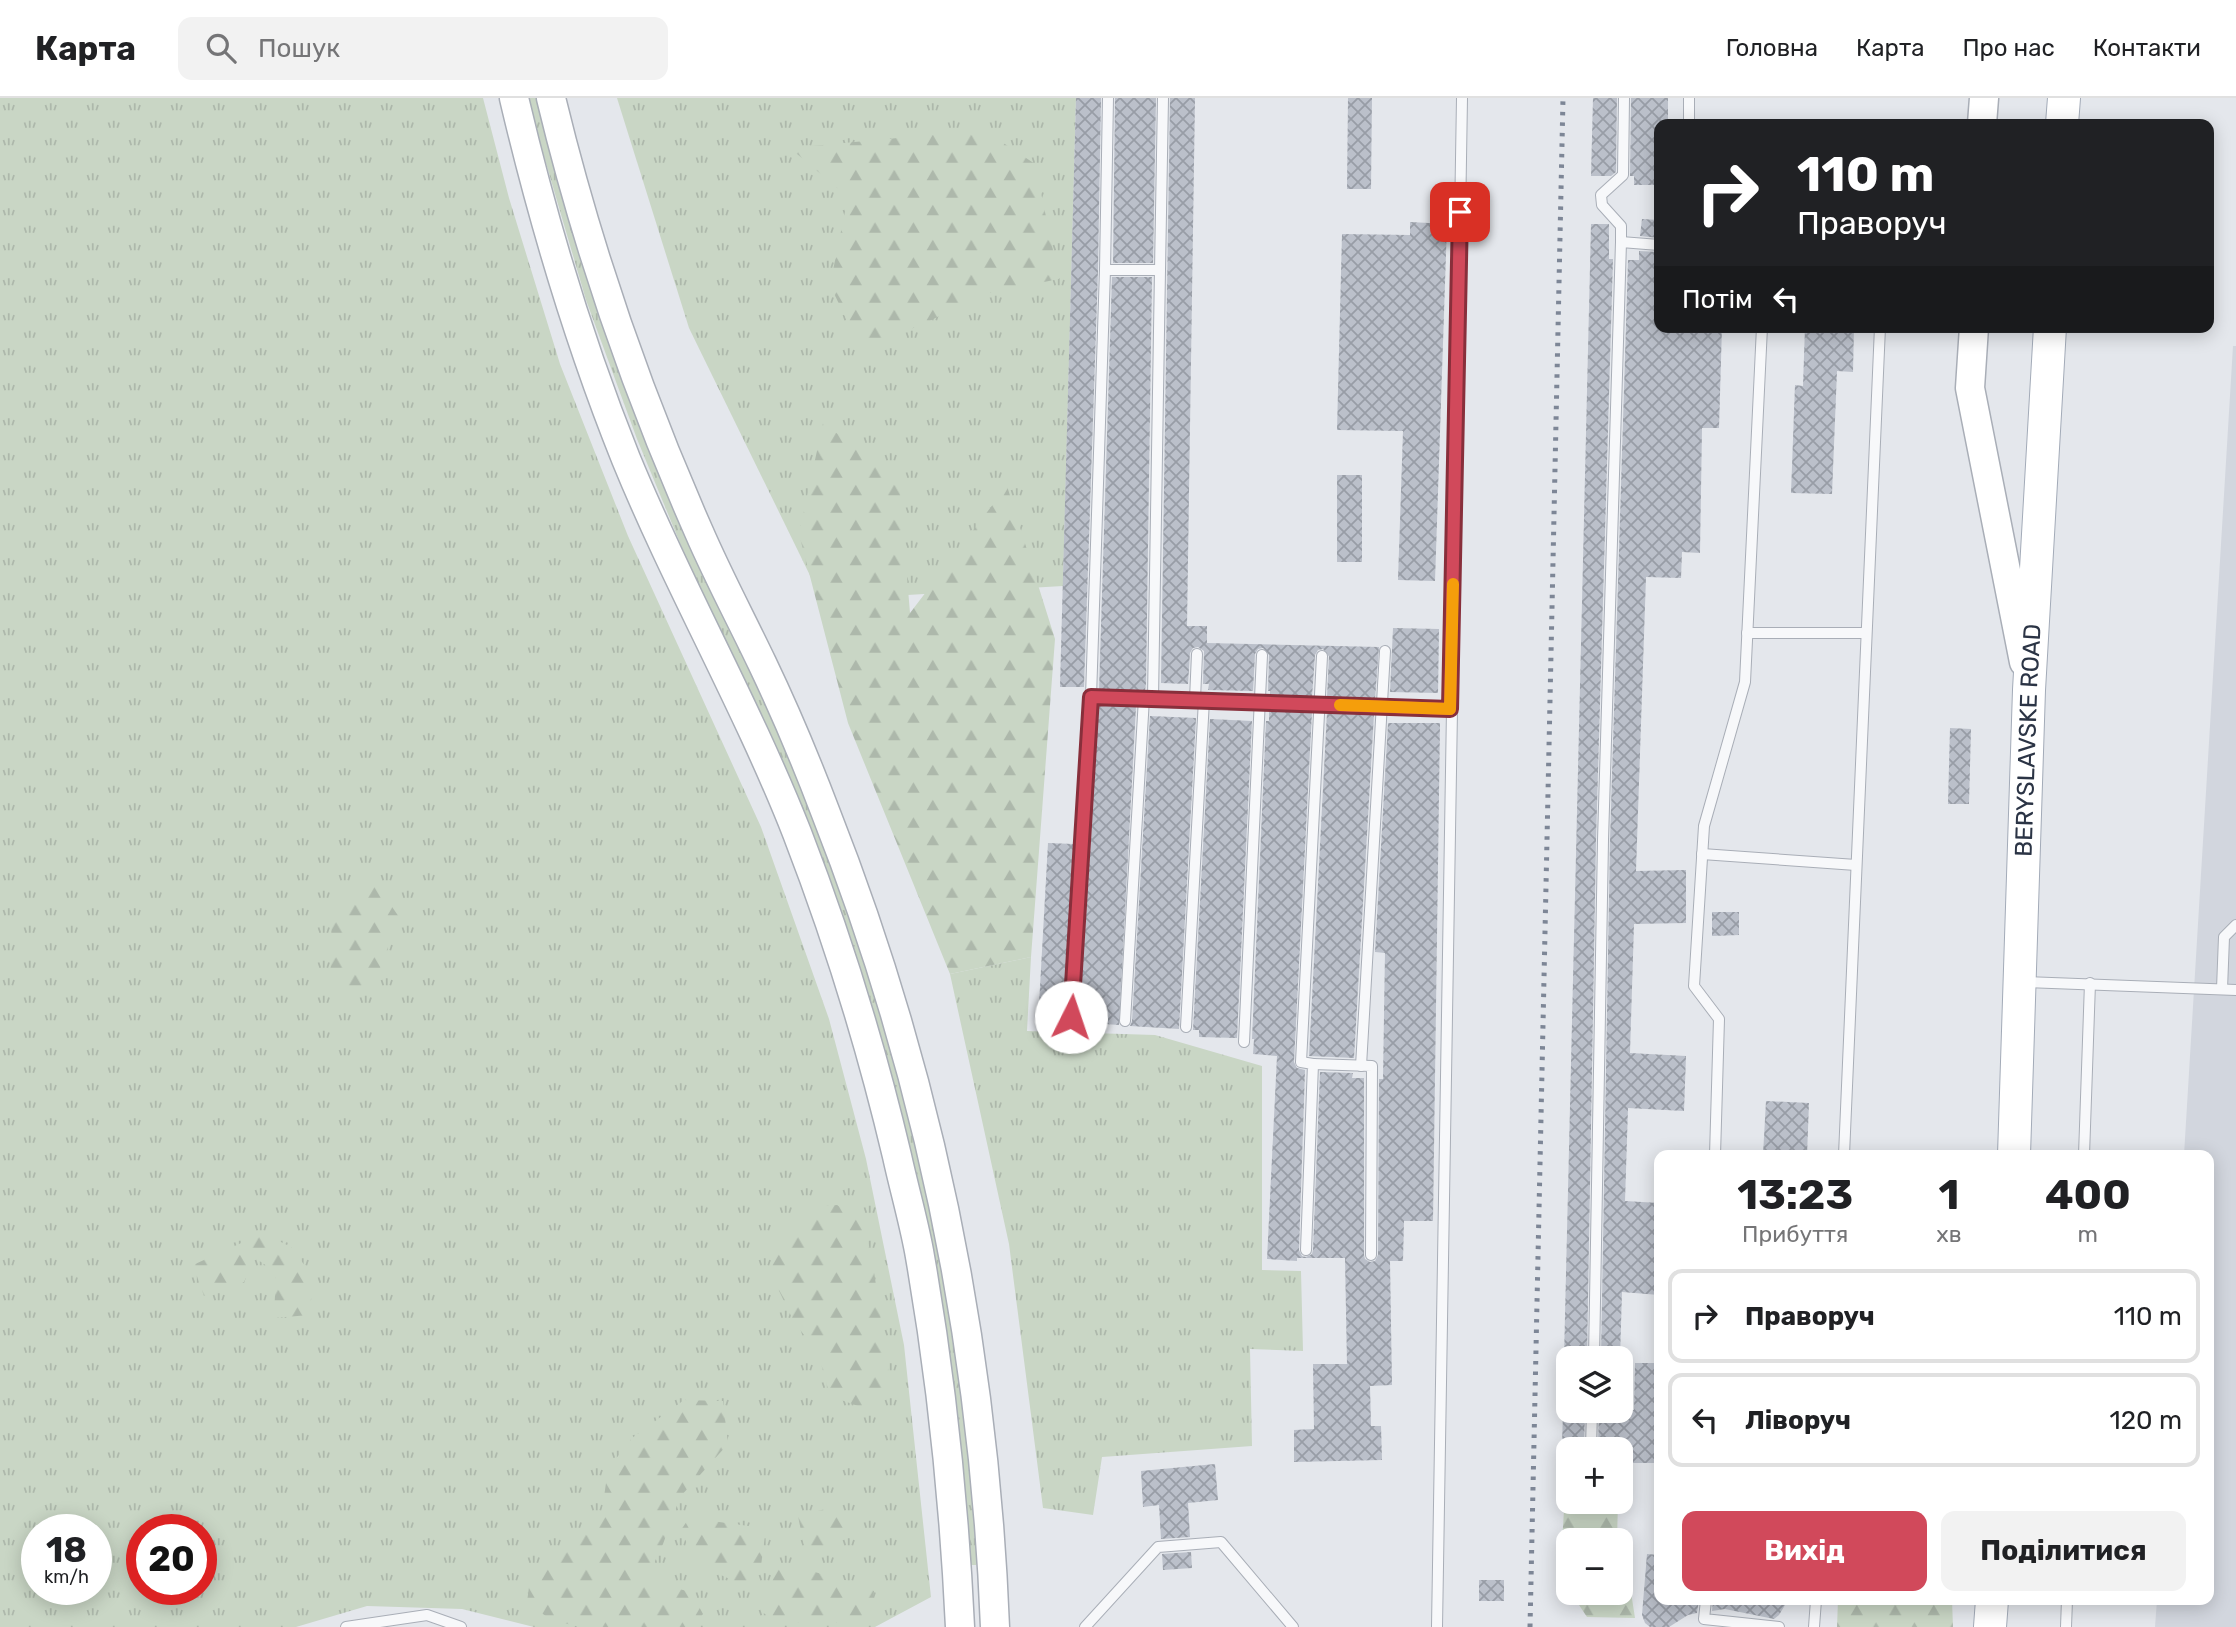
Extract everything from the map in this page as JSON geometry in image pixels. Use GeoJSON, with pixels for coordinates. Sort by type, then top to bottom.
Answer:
{"type":"FeatureCollection","features":[{"type":"Feature","properties":{"kind":"main road"},"geometry":{"type":"LineString","coordinates":[[2062,119],[2064,98]]}},
{"type":"Feature","properties":{"kind":"main road","name":"BERYSLAVSKE ROAD"},"geometry":{"type":"LineString","coordinates":[[2014,1150],[2029,690],[2050,333]]}},
{"type":"Feature","properties":{"kind":"main road"},"geometry":{"type":"LineString","coordinates":[[1990,1627],[1992,1605]]}},
{"type":"Feature","properties":{"kind":"street"},"geometry":{"type":"LineString","coordinates":[[514,98],[550,239],[586,352],[626,459],[757,738],[797,834],[838,945],[870,1048],[918,1247],[930,1320],[956,1538],[960,1627]]}},
{"type":"Feature","properties":{"kind":"street"},"geometry":{"type":"LineString","coordinates":[[551,98],[595,255],[631,364],[700,536],[761,661],[825,809],[884,972],[915,1077],[955,1254],[970,1347],[991,1536],[995,1627]]}},
{"type":"Feature","properties":{"kind":"street"},"geometry":{"type":"LineString","coordinates":[[1982,119],[1984,98]]}},
{"type":"Feature","properties":{"kind":"street"},"geometry":{"type":"LineString","coordinates":[[1974,333],[1970,388],[2029,690]]}},
{"type":"Feature","properties":{"kind":"lane"},"geometry":{"type":"LineString","coordinates":[[1071,1017],[1091,697],[1108,98]]}},
{"type":"Feature","properties":{"kind":"lane"},"geometry":{"type":"LineString","coordinates":[[1125,1021],[1149,698],[1163,98]]}},
{"type":"Feature","properties":{"kind":"lane"},"geometry":{"type":"LineString","coordinates":[[1437,1627],[1462,98]]}},
{"type":"Feature","properties":{"kind":"lane"},"geometry":{"type":"LineString","coordinates":[[1594,1346],[1603,840],[1621,226],[1602,205],[1601,195],[1623,175],[1624,98]]}},
{"type":"Feature","properties":{"kind":"lane"},"geometry":{"type":"LineString","coordinates":[[1689,98],[1689,119]]}},
{"type":"Feature","properties":{"kind":"lane"},"geometry":{"type":"LineString","coordinates":[[1620,242],[1654,245]]}},
{"type":"Feature","properties":{"kind":"lane"},"geometry":{"type":"LineString","coordinates":[[1105,270],[1160,270]]}},
{"type":"Feature","properties":{"kind":"lane"},"geometry":{"type":"LineString","coordinates":[[1715,1150],[1719,1019],[1694,986],[1704,826],[1745,682],[1762,333]]}},
{"type":"Feature","properties":{"kind":"lane"},"geometry":{"type":"LineString","coordinates":[[1844,1150],[1880,333]]}},
{"type":"Feature","properties":{"kind":"lane"},"geometry":{"type":"LineString","coordinates":[[1747,633],[1866,633]]}},
{"type":"Feature","properties":{"kind":"lane"},"geometry":{"type":"LineString","coordinates":[[1362,1066],[1385,651]]}},
{"type":"Feature","properties":{"kind":"lane"},"geometry":{"type":"LineString","coordinates":[[1186,1027],[1199,700],[1196,653]]}},
{"type":"Feature","properties":{"kind":"lane"},"geometry":{"type":"LineString","coordinates":[[1244,1042],[1262,655]]}},
{"type":"Feature","properties":{"kind":"lane"},"geometry":{"type":"LineString","coordinates":[[1322,656],[1301,1062],[1372,1066],[1371,1255]]}},
{"type":"Feature","properties":{"kind":"lane"},"geometry":{"type":"LineString","coordinates":[[1091,697],[1450,709]]}},
{"type":"Feature","properties":{"kind":"lane"},"geometry":{"type":"LineString","coordinates":[[1702,854],[1856,865]]}},
{"type":"Feature","properties":{"kind":"lane"},"geometry":{"type":"LineString","coordinates":[[2222,989],[2224,937],[2236,925]]}},
{"type":"Feature","properties":{"kind":"lane"},"geometry":{"type":"LineString","coordinates":[[2020,982],[2236,990]]}},
{"type":"Feature","properties":{"kind":"lane"},"geometry":{"type":"LineString","coordinates":[[2084,1150],[2091,983]]}},
{"type":"Feature","properties":{"kind":"lane"},"geometry":{"type":"LineString","coordinates":[[1306,1250],[1313,1064]]}},
{"type":"Feature","properties":{"kind":"lane"},"geometry":{"type":"LineString","coordinates":[[1086,1627],[1158,1546],[1222,1542],[1293,1627]]}},
{"type":"Feature","properties":{"kind":"lane"},"geometry":{"type":"LineString","coordinates":[[1705,1605],[1704,1619],[1779,1627]]}},
{"type":"Feature","properties":{"kind":"lane"},"geometry":{"type":"LineString","coordinates":[[1814,1627],[1816,1605]]}},
{"type":"Feature","properties":{"kind":"lane"},"geometry":{"type":"LineString","coordinates":[[2066,1627],[2067,1605]]}},
{"type":"Feature","properties":{"kind":"lane"},"geometry":{"type":"LineString","coordinates":[[346,1627],[427,1615],[461,1627]]}},
{"type":"Feature","properties":{"kind":"shaded area"},"geometry":{"type":"Polygon","coordinates":[[[2233,346],[2236,346],[2236,1627],[2155,1627],[2157,1605],[2214,1605],[2214,1150],[2184,1150],[2233,346]]]}},
{"type":"Feature","properties":{"kind":"green space"},"geometry":{"type":"Polygon","coordinates":[[[0,98],[483,98],[509,198],[560,364],[628,536],[761,827],[829,1019],[866,1159],[904,1345],[931,1597],[875,1627],[534,1627],[462,1609],[367,1606],[296,1627],[0,1627],[0,98]]]}},
{"type":"Feature","properties":{"kind":"green space"},"geometry":{"type":"Polygon","coordinates":[[[527,98],[540,98],[765,691],[850,904],[925,1158],[959,1351],[979,1560],[976,1565],[967,1561],[955,1422],[779,755],[685,555],[637,439],[586,300],[527,98]]]}},
{"type":"Feature","properties":{"kind":"green space"},"geometry":{"type":"Polygon","coordinates":[[[617,98],[1076,98],[1063,586],[822,600],[689,328],[617,98]]]}},
{"type":"Feature","properties":{"kind":"green space"},"geometry":{"type":"Polygon","coordinates":[[[984,130],[1035,164],[1059,279],[979,295],[924,324],[860,348],[830,285],[848,197],[790,148],[984,130]]]}},
{"type":"Feature","properties":{"kind":"green space"},"geometry":{"type":"Polygon","coordinates":[[[823,423],[899,479],[910,613],[1007,486],[1055,639],[1031,957],[950,974],[848,723],[799,534],[823,423]]]}},
{"type":"Feature","properties":{"kind":"green space"},"geometry":{"type":"Polygon","coordinates":[[[377,885],[399,917],[374,985],[330,989],[332,903],[377,885]]]}},
{"type":"Feature","properties":{"kind":"green space"},"geometry":{"type":"Polygon","coordinates":[[[1031,957],[1027,1031],[1155,1035],[1262,1066],[1262,1270],[1301,1271],[1303,1351],[1250,1349],[1252,1446],[1102,1457],[1093,1515],[1043,1508],[1009,1244],[950,974],[1031,957]]]}},
{"type":"Feature","properties":{"kind":"green space"},"geometry":{"type":"Polygon","coordinates":[[[837,1205],[858,1218],[871,1251],[892,1395],[869,1410],[830,1396],[818,1353],[794,1322],[771,1274],[771,1243],[818,1206],[837,1205]]]}},
{"type":"Feature","properties":{"kind":"green space"},"geometry":{"type":"Polygon","coordinates":[[[263,1233],[291,1247],[314,1278],[309,1315],[274,1318],[276,1272],[255,1258],[244,1282],[204,1296],[193,1265],[263,1233]]]}},
{"type":"Feature","properties":{"kind":"green space"},"geometry":{"type":"Polygon","coordinates":[[[684,1400],[723,1401],[728,1444],[680,1497],[647,1578],[691,1592],[703,1614],[693,1627],[580,1627],[551,1620],[527,1602],[531,1572],[601,1518],[608,1469],[632,1438],[684,1400]]]}},
{"type":"Feature","properties":{"kind":"green space"},"geometry":{"type":"Polygon","coordinates":[[[837,1506],[851,1516],[841,1539],[825,1557],[805,1550],[798,1516],[837,1506]]]}},
{"type":"Feature","properties":{"kind":"green space"},"geometry":{"type":"Polygon","coordinates":[[[1564,1514],[1618,1514],[1617,1528],[1563,1528],[1564,1514]]]}},
{"type":"Feature","properties":{"kind":"green space"},"geometry":{"type":"Polygon","coordinates":[[[689,1518],[749,1526],[765,1535],[761,1566],[750,1588],[696,1564],[681,1530],[689,1518]]]}},
{"type":"Feature","properties":{"kind":"green space"},"geometry":{"type":"Polygon","coordinates":[[[778,1562],[855,1583],[874,1591],[872,1614],[834,1623],[777,1622],[762,1612],[778,1562]]]}},
{"type":"Feature","properties":{"kind":"green space"},"geometry":{"type":"Polygon","coordinates":[[[1579,1605],[1633,1605],[1635,1618],[1587,1617],[1579,1605]]]}},
{"type":"Feature","properties":{"kind":"green space"},"geometry":{"type":"Polygon","coordinates":[[[1838,1605],[1952,1605],[1953,1627],[1837,1627],[1838,1605]]]}},
{"type":"Feature","properties":{"kind":"building"},"geometry":{"type":"Polygon","coordinates":[[[1076,98],[1101,98],[1098,270],[1084,687],[1060,687],[1076,98]]]}},
{"type":"Feature","properties":{"kind":"building"},"geometry":{"type":"Polygon","coordinates":[[[1115,98],[1156,98],[1153,263],[1113,263],[1115,98]]]}},
{"type":"Feature","properties":{"kind":"building"},"geometry":{"type":"Polygon","coordinates":[[[1170,98],[1195,98],[1187,626],[1207,626],[1207,643],[1379,647],[1375,699],[1327,697],[1329,656],[1323,649],[1318,650],[1315,655],[1312,697],[1270,696],[1269,655],[1263,648],[1258,649],[1255,654],[1253,691],[1208,690],[1209,684],[1203,684],[1204,651],[1198,647],[1193,648],[1190,653],[1188,684],[1161,683],[1170,98]]]}},
{"type":"Feature","properties":{"kind":"building"},"geometry":{"type":"Polygon","coordinates":[[[1348,98],[1372,98],[1371,189],[1347,189],[1348,98]]]}},
{"type":"Feature","properties":{"kind":"building"},"geometry":{"type":"Polygon","coordinates":[[[1593,98],[1617,98],[1616,172],[1611,176],[1591,176],[1593,98]]]}},
{"type":"Feature","properties":{"kind":"building"},"geometry":{"type":"Polygon","coordinates":[[[1631,98],[1668,98],[1668,119],[1654,119],[1654,185],[1634,185],[1634,176],[1630,176],[1631,98]]]}},
{"type":"Feature","properties":{"kind":"building"},"geometry":{"type":"Polygon","coordinates":[[[1642,219],[1654,220],[1654,237],[1640,236],[1642,219]]]}},
{"type":"Feature","properties":{"kind":"building"},"geometry":{"type":"Polygon","coordinates":[[[1410,222],[1447,224],[1435,581],[1398,580],[1403,431],[1337,430],[1342,234],[1410,235],[1410,222]]]}},
{"type":"Feature","properties":{"kind":"building"},"geometry":{"type":"Polygon","coordinates":[[[1591,224],[1609,224],[1609,259],[1613,259],[1596,840],[1587,1346],[1564,1346],[1591,224]]]}},
{"type":"Feature","properties":{"kind":"building"},"geometry":{"type":"Polygon","coordinates":[[[1639,251],[1654,252],[1654,333],[1722,333],[1719,428],[1702,428],[1700,553],[1682,552],[1681,578],[1646,577],[1636,871],[1686,870],[1686,923],[1634,924],[1630,1053],[1686,1056],[1684,1111],[1628,1108],[1625,1201],[1654,1203],[1654,1295],[1622,1292],[1620,1346],[1601,1346],[1610,840],[1628,260],[1639,260],[1639,251]]]}},
{"type":"Feature","properties":{"kind":"building"},"geometry":{"type":"Polygon","coordinates":[[[1112,277],[1152,277],[1145,691],[1099,690],[1112,277]]]}},
{"type":"Feature","properties":{"kind":"building"},"geometry":{"type":"Polygon","coordinates":[[[1805,333],[1854,333],[1853,372],[1837,371],[1832,494],[1791,493],[1795,385],[1803,386],[1805,333]]]}},
{"type":"Feature","properties":{"kind":"building"},"geometry":{"type":"Polygon","coordinates":[[[1337,475],[1362,475],[1362,562],[1337,562],[1337,475]]]}},
{"type":"Feature","properties":{"kind":"building"},"geometry":{"type":"Polygon","coordinates":[[[1393,628],[1439,629],[1438,693],[1390,692],[1393,628]]]}},
{"type":"Feature","properties":{"kind":"building"},"geometry":{"type":"Polygon","coordinates":[[[1098,705],[1136,706],[1119,1025],[1076,1022],[1098,705]]]}},
{"type":"Feature","properties":{"kind":"building"},"geometry":{"type":"Polygon","coordinates":[[[1269,710],[1312,712],[1294,1062],[1297,1068],[1305,1070],[1299,1250],[1302,1256],[1306,1257],[1312,1254],[1313,1250],[1320,1072],[1353,1073],[1352,1078],[1364,1078],[1364,1255],[1370,1262],[1375,1261],[1378,1255],[1379,1079],[1383,1079],[1385,953],[1375,952],[1388,723],[1440,723],[1433,1221],[1404,1221],[1403,1261],[1390,1261],[1392,1385],[1370,1386],[1371,1426],[1381,1426],[1382,1460],[1294,1462],[1294,1430],[1314,1429],[1313,1364],[1347,1364],[1345,1258],[1297,1258],[1297,1261],[1267,1259],[1277,1056],[1253,1054],[1252,1039],[1266,721],[1269,721],[1269,710]]]}},
{"type":"Feature","properties":{"kind":"building"},"geometry":{"type":"Polygon","coordinates":[[[1327,712],[1374,714],[1354,1058],[1309,1056],[1327,712]]]}},
{"type":"Feature","properties":{"kind":"building"},"geometry":{"type":"Polygon","coordinates":[[[1150,716],[1196,718],[1179,1029],[1130,1026],[1150,716]]]}},
{"type":"Feature","properties":{"kind":"building"},"geometry":{"type":"Polygon","coordinates":[[[1210,719],[1252,721],[1237,1038],[1199,1037],[1199,1030],[1193,1030],[1210,719]]]}},
{"type":"Feature","properties":{"kind":"building"},"geometry":{"type":"Polygon","coordinates":[[[1950,728],[1971,729],[1969,804],[1948,804],[1950,728]]]}},
{"type":"Feature","properties":{"kind":"building"},"geometry":{"type":"Polygon","coordinates":[[[1048,843],[1074,844],[1065,1022],[1062,1024],[1038,1023],[1048,843]]]}},
{"type":"Feature","properties":{"kind":"building"},"geometry":{"type":"Polygon","coordinates":[[[1712,912],[1739,912],[1739,935],[1712,936],[1712,912]]]}},
{"type":"Feature","properties":{"kind":"building"},"geometry":{"type":"Polygon","coordinates":[[[1766,1101],[1809,1103],[1807,1150],[1763,1150],[1766,1101]]]}},
{"type":"Feature","properties":{"kind":"building"},"geometry":{"type":"Polygon","coordinates":[[[1635,1363],[1654,1363],[1654,1463],[1633,1463],[1633,1437],[1598,1437],[1599,1423],[1633,1423],[1635,1363]]]}},
{"type":"Feature","properties":{"kind":"building"},"geometry":{"type":"Polygon","coordinates":[[[1563,1423],[1585,1423],[1584,1437],[1562,1437],[1563,1423]]]}},
{"type":"Feature","properties":{"kind":"building"},"geometry":{"type":"Polygon","coordinates":[[[1215,1464],[1218,1500],[1188,1503],[1190,1537],[1161,1539],[1159,1505],[1143,1507],[1141,1471],[1215,1464]]]}},
{"type":"Feature","properties":{"kind":"building"},"geometry":{"type":"Polygon","coordinates":[[[1191,1552],[1192,1568],[1163,1570],[1162,1554],[1191,1552]]]}},
{"type":"Feature","properties":{"kind":"building"},"geometry":{"type":"Polygon","coordinates":[[[1647,1554],[1654,1555],[1654,1605],[1698,1605],[1697,1613],[1688,1615],[1669,1627],[1650,1627],[1642,1615],[1647,1554]]]}},
{"type":"Feature","properties":{"kind":"building"},"geometry":{"type":"Polygon","coordinates":[[[1479,1580],[1504,1580],[1504,1601],[1479,1601],[1479,1580]]]}},
{"type":"Feature","properties":{"kind":"building"},"geometry":{"type":"Polygon","coordinates":[[[1713,1605],[1785,1605],[1774,1619],[1725,1609],[1712,1611],[1713,1605]]]}},
{"type":"Feature","properties":{"kind":"railway"},"geometry":{"type":"LineString","coordinates":[[1530,1627],[1563,98]]}},
{"type":"Feature","properties":{"kind":"slow traffic"},"geometry":{"type":"LineString","coordinates":[[1340,705],[1450,709],[1453,584]]}},
{"type":"Feature","properties":{"kind":"route"},"geometry":{"type":"LineString","coordinates":[[1071,1017],[1091,697],[1450,709],[1460,212]]}}]}
